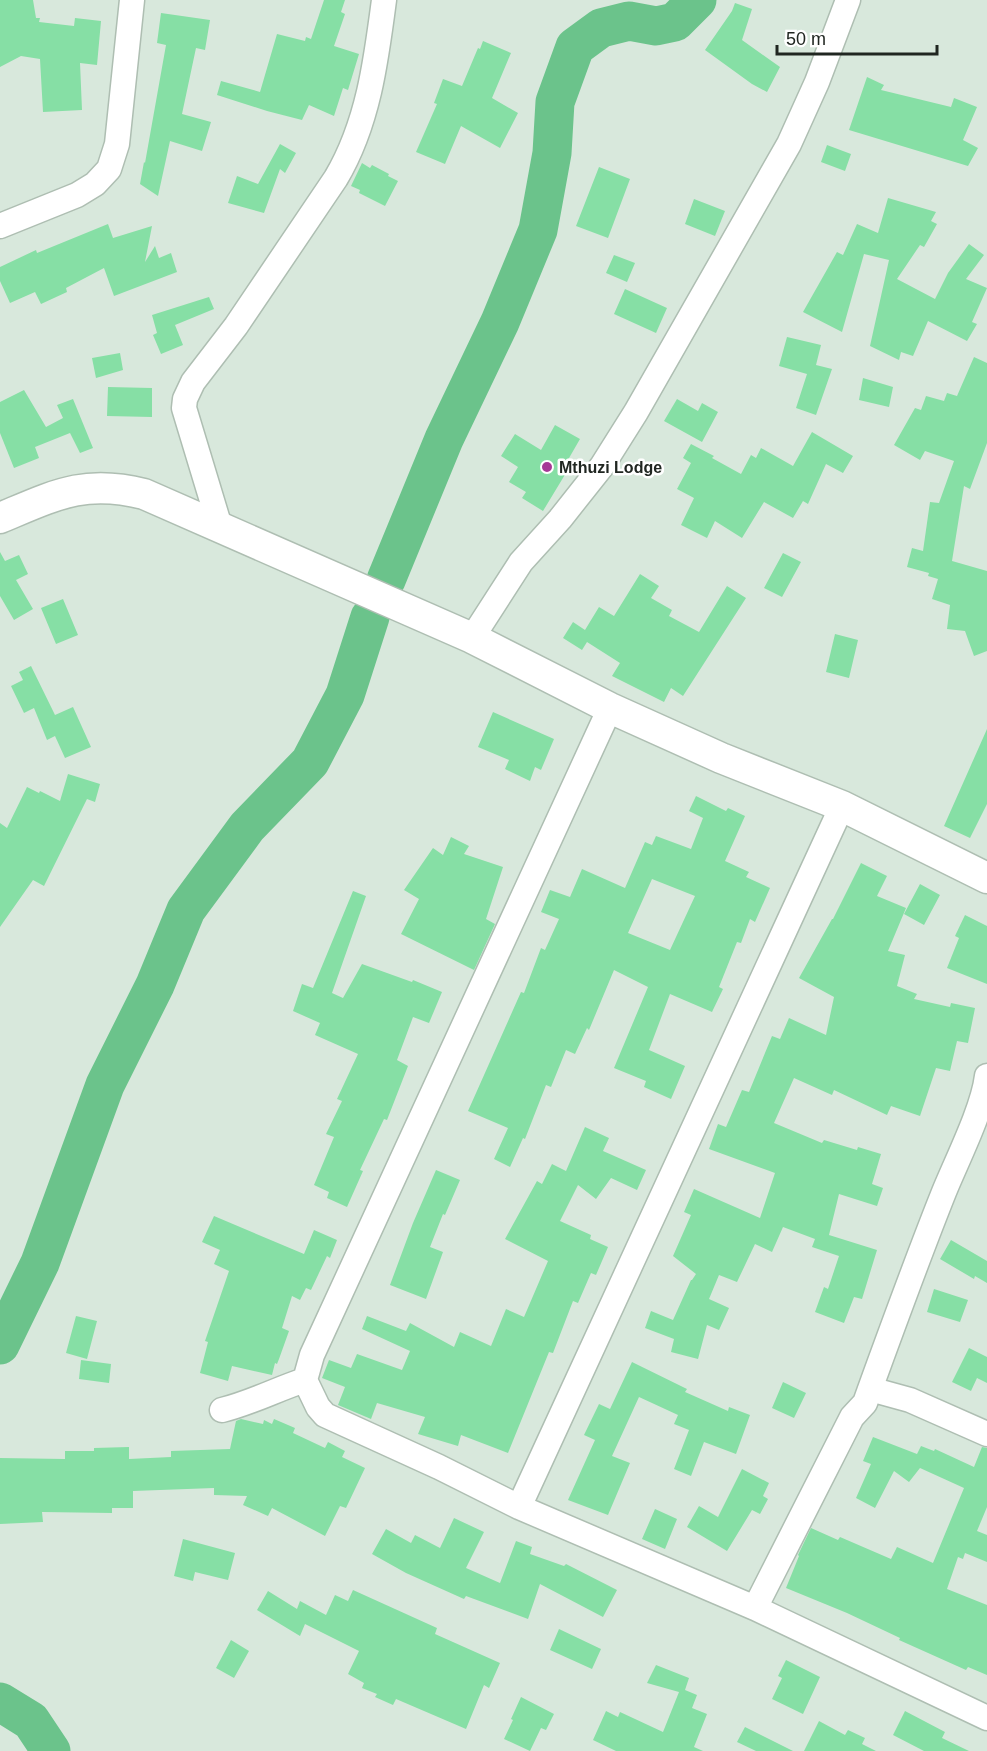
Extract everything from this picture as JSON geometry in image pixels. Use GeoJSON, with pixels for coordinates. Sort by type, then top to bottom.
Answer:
{"type":"FeatureCollection","features":[{"type":"Feature","properties":{"kind":"street"},"geometry":{"type":"LineString","coordinates":[[0,226],[77,195],[95,184],[109,169],[117,144],[132,0]]}},
{"type":"Feature","properties":{"kind":"street"},"geometry":{"type":"LineString","coordinates":[[220,527],[184,408],[185,399],[193,382],[236,326],[350,155],[368,100],[384,0]]}},
{"type":"Feature","properties":{"kind":"street"},"geometry":{"type":"LineString","coordinates":[[472,638],[521,562],[560,519],[602,466],[636,412],[789,144],[817,82],[848,0]]}},
{"type":"Feature","properties":{"kind":"street"},"geometry":{"type":"LineString","coordinates":[[0,518],[52,496],[100,487],[144,494],[472,638],[610,708],[721,758],[842,806],[987,878]]}},
{"type":"Feature","properties":{"kind":"street"},"geometry":{"type":"LineString","coordinates":[[610,708],[312,1355],[305,1380],[318,1407],[325,1415],[439,1467],[519,1507],[755,1608],[987,1718]]}},
{"type":"Feature","properties":{"kind":"street"},"geometry":{"type":"LineString","coordinates":[[519,1507],[842,806]]}},
{"type":"Feature","properties":{"kind":"street"},"geometry":{"type":"LineString","coordinates":[[755,1608],[852,1417],[865,1403],[922,1246],[986,1086],[987,1076]]}},
{"type":"Feature","properties":{"kind":"street"},"geometry":{"type":"LineString","coordinates":[[222,1410],[247,1404],[275,1390],[305,1380]]}},
{"type":"Feature","properties":{"kind":"street"},"geometry":{"type":"LineString","coordinates":[[870,1389],[910,1400],[987,1434]]}},
{"type":"Feature","properties":{"kind":"building"},"geometry":{"type":"Polygon","coordinates":[[[0,0],[33,0],[36,18],[40,18],[39,22],[74,26],[75,18],[101,21],[97,65],[80,63],[82,110],[43,112],[40,59],[21,56],[0,67],[0,0]]]}},
{"type":"Feature","properties":{"kind":"building"},"geometry":{"type":"Polygon","coordinates":[[[324,0],[345,0],[341,12],[345,14],[334,46],[359,54],[348,90],[343,88],[334,116],[309,105],[302,120],[217,95],[221,81],[260,92],[277,34],[305,41],[306,37],[311,39],[324,0]]]}},
{"type":"Feature","properties":{"kind":"building"},"geometry":{"type":"Polygon","coordinates":[[[735,3],[752,9],[742,40],[780,67],[767,92],[705,50],[735,3]]]}},
{"type":"Feature","properties":{"kind":"building"},"geometry":{"type":"Polygon","coordinates":[[[161,13],[210,20],[205,50],[196,48],[182,114],[211,122],[202,151],[170,141],[158,196],[140,184],[166,45],[157,43],[161,13]]]}},
{"type":"Feature","properties":{"kind":"building"},"geometry":{"type":"Polygon","coordinates":[[[483,41],[511,53],[492,98],[518,113],[500,148],[461,126],[445,164],[416,152],[437,104],[434,103],[443,79],[462,86],[483,41]]]}},
{"type":"Feature","properties":{"kind":"building"},"geometry":{"type":"Polygon","coordinates":[[[867,77],[884,85],[881,90],[951,107],[954,98],[977,107],[963,140],[978,148],[968,166],[849,130],[867,77]]]}},
{"type":"Feature","properties":{"kind":"building"},"geometry":{"type":"Polygon","coordinates":[[[280,144],[296,153],[285,173],[280,169],[264,213],[228,203],[237,176],[258,184],[280,144]]]}},
{"type":"Feature","properties":{"kind":"building"},"geometry":{"type":"Polygon","coordinates":[[[827,145],[851,154],[845,171],[821,162],[827,145]]]}},
{"type":"Feature","properties":{"kind":"building"},"geometry":{"type":"Polygon","coordinates":[[[362,163],[370,168],[372,165],[398,181],[385,206],[359,193],[360,190],[351,186],[362,163]]]}},
{"type":"Feature","properties":{"kind":"building"},"geometry":{"type":"Polygon","coordinates":[[[599,167],[630,179],[608,238],[576,226],[599,167]]]}},
{"type":"Feature","properties":{"kind":"building"},"geometry":{"type":"Polygon","coordinates":[[[888,198],[936,212],[931,221],[937,224],[924,247],[920,245],[897,279],[935,299],[948,273],[969,244],[984,255],[966,279],[987,288],[972,322],[977,324],[967,341],[928,321],[913,356],[901,352],[899,360],[870,346],[889,260],[864,254],[842,332],[803,312],[837,252],[843,255],[857,224],[878,233],[888,198]]]}},
{"type":"Feature","properties":{"kind":"building"},"geometry":{"type":"Polygon","coordinates":[[[694,199],[725,211],[715,236],[685,224],[694,199]]]}},
{"type":"Feature","properties":{"kind":"building"},"geometry":{"type":"Polygon","coordinates":[[[108,224],[113,238],[152,226],[145,262],[155,246],[159,258],[171,253],[177,272],[114,296],[104,268],[66,288],[67,292],[41,304],[35,292],[10,303],[0,281],[0,267],[36,250],[37,253],[108,224]]]}},
{"type":"Feature","properties":{"kind":"building"},"geometry":{"type":"Polygon","coordinates":[[[614,255],[635,263],[627,282],[606,273],[614,255]]]}},
{"type":"Feature","properties":{"kind":"building"},"geometry":{"type":"Polygon","coordinates":[[[625,289],[667,308],[656,333],[614,314],[625,289]]]}},
{"type":"Feature","properties":{"kind":"building"},"geometry":{"type":"Polygon","coordinates":[[[209,297],[214,309],[175,325],[183,345],[161,354],[153,335],[157,333],[152,315],[209,297]]]}},
{"type":"Feature","properties":{"kind":"building"},"geometry":{"type":"Polygon","coordinates":[[[787,337],[821,345],[816,365],[832,369],[816,415],[796,408],[807,374],[779,366],[787,337]]]}},
{"type":"Feature","properties":{"kind":"building"},"geometry":{"type":"Polygon","coordinates":[[[120,353],[123,370],[96,378],[92,358],[120,353]]]}},
{"type":"Feature","properties":{"kind":"building"},"geometry":{"type":"Polygon","coordinates":[[[974,357],[987,363],[987,443],[970,489],[964,486],[952,561],[987,571],[987,651],[974,656],[965,631],[947,629],[950,605],[932,599],[938,579],[928,576],[929,573],[907,567],[912,548],[923,551],[930,502],[939,503],[954,461],[925,451],[920,460],[894,445],[915,408],[921,410],[926,396],[944,401],[947,393],[957,396],[974,357]]]}},
{"type":"Feature","properties":{"kind":"building"},"geometry":{"type":"Polygon","coordinates":[[[863,378],[893,387],[889,407],[859,400],[863,378]]]}},
{"type":"Feature","properties":{"kind":"building"},"geometry":{"type":"Polygon","coordinates":[[[108,387],[152,388],[152,417],[107,416],[108,387]]]}},
{"type":"Feature","properties":{"kind":"building"},"geometry":{"type":"Polygon","coordinates":[[[24,390],[46,427],[63,418],[57,405],[73,399],[93,448],[80,453],[70,433],[35,447],[39,458],[14,468],[0,433],[0,402],[24,390]]]}},
{"type":"Feature","properties":{"kind":"building"},"geometry":{"type":"Polygon","coordinates":[[[677,399],[698,411],[702,403],[718,412],[702,442],[664,421],[677,399]]]}},
{"type":"Feature","properties":{"kind":"building"},"geometry":{"type":"Polygon","coordinates":[[[555,425],[580,439],[565,465],[569,468],[543,511],[522,498],[526,492],[509,482],[518,467],[501,456],[515,434],[541,450],[555,425]]]}},
{"type":"Feature","properties":{"kind":"building"},"geometry":{"type":"Polygon","coordinates":[[[812,432],[853,456],[843,473],[826,464],[808,504],[803,501],[793,518],[764,502],[742,538],[715,521],[707,538],[681,525],[694,498],[677,489],[691,463],[683,458],[691,444],[741,474],[751,455],[756,458],[761,448],[793,466],[812,432]]]}},
{"type":"Feature","properties":{"kind":"building"},"geometry":{"type":"Polygon","coordinates":[[[0,552],[5,561],[19,555],[28,574],[16,580],[33,609],[14,620],[0,596],[0,552]]]}},
{"type":"Feature","properties":{"kind":"building"},"geometry":{"type":"Polygon","coordinates":[[[783,553],[801,562],[782,597],[764,588],[783,553]]]}},
{"type":"Feature","properties":{"kind":"building"},"geometry":{"type":"Polygon","coordinates":[[[640,574],[659,586],[651,598],[672,610],[669,616],[699,632],[727,586],[746,598],[683,696],[671,688],[664,702],[612,676],[620,663],[587,642],[582,650],[563,638],[573,622],[585,630],[599,607],[614,616],[640,574]]]}},
{"type":"Feature","properties":{"kind":"building"},"geometry":{"type":"Polygon","coordinates":[[[63,599],[78,635],[56,644],[41,608],[63,599]]]}},
{"type":"Feature","properties":{"kind":"building"},"geometry":{"type":"Polygon","coordinates":[[[835,634],[858,640],[849,678],[826,672],[835,634]]]}},
{"type":"Feature","properties":{"kind":"building"},"geometry":{"type":"Polygon","coordinates":[[[31,666],[55,715],[73,707],[91,747],[65,758],[55,736],[47,740],[34,708],[24,713],[11,686],[23,680],[19,672],[31,666]]]}},
{"type":"Feature","properties":{"kind":"building"},"geometry":{"type":"Polygon","coordinates":[[[493,712],[554,739],[541,770],[535,767],[530,781],[505,769],[509,760],[478,747],[493,712]]]}},
{"type":"Feature","properties":{"kind":"building"},"geometry":{"type":"Polygon","coordinates":[[[987,729],[987,804],[970,838],[944,826],[987,729]]]}},
{"type":"Feature","properties":{"kind":"building"},"geometry":{"type":"Polygon","coordinates":[[[68,774],[100,784],[95,802],[87,799],[44,886],[33,880],[0,927],[0,823],[7,828],[27,787],[60,801],[68,774]]]}},
{"type":"Feature","properties":{"kind":"building"},"geometry":{"type":"Polygon","coordinates":[[[696,796],[726,811],[728,808],[745,816],[725,861],[749,872],[746,877],[770,888],[755,922],[750,919],[741,943],[737,942],[719,987],[723,989],[712,1012],[670,994],[649,1050],[685,1066],[671,1099],[644,1087],[646,1081],[614,1068],[648,987],[614,970],[589,1030],[587,1028],[575,1054],[566,1050],[551,1087],[546,1085],[525,1139],[523,1138],[510,1167],[494,1159],[508,1128],[468,1111],[521,992],[524,993],[541,948],[545,950],[559,919],[541,912],[550,890],[570,897],[582,869],[625,888],[645,842],[652,845],[656,836],[691,849],[703,818],[689,811],[696,796]],[[652,879],[628,933],[670,950],[695,896],[652,879]]]}},
{"type":"Feature","properties":{"kind":"building"},"geometry":{"type":"Polygon","coordinates":[[[451,837],[469,846],[464,854],[503,867],[486,919],[495,924],[474,970],[401,934],[419,899],[404,890],[433,848],[443,855],[451,837]]]}},
{"type":"Feature","properties":{"kind":"building"},"geometry":{"type":"Polygon","coordinates":[[[861,863],[887,876],[877,896],[906,908],[888,951],[905,955],[897,986],[917,994],[914,999],[950,1007],[951,1003],[975,1008],[968,1043],[957,1041],[950,1071],[936,1068],[920,1116],[891,1106],[887,1115],[834,1090],[832,1095],[794,1078],[774,1123],[822,1143],[824,1140],[857,1150],[858,1147],[881,1154],[872,1184],[883,1188],[877,1206],[839,1194],[829,1235],[877,1250],[862,1299],[854,1297],[844,1323],[815,1312],[824,1287],[828,1289],[839,1256],[812,1247],[815,1239],[783,1227],[772,1252],[755,1244],[737,1282],[719,1275],[709,1299],[729,1308],[719,1330],[707,1325],[698,1359],[671,1352],[674,1339],[645,1328],[651,1311],[673,1320],[696,1274],[673,1256],[691,1215],[684,1212],[694,1189],[760,1218],[775,1173],[709,1149],[718,1124],[726,1127],[742,1090],[749,1092],[772,1036],[780,1039],[789,1018],[826,1035],[834,997],[799,978],[833,919],[861,863]]]}},
{"type":"Feature","properties":{"kind":"building"},"geometry":{"type":"Polygon","coordinates":[[[920,884],[940,895],[924,925],[904,914],[920,884]]]}},
{"type":"Feature","properties":{"kind":"building"},"geometry":{"type":"Polygon","coordinates":[[[353,891],[366,896],[332,993],[343,998],[362,964],[442,992],[429,1023],[413,1017],[397,1060],[408,1066],[387,1120],[384,1119],[360,1170],[363,1171],[347,1207],[327,1198],[329,1192],[314,1185],[334,1137],[326,1134],[342,1101],[337,1099],[358,1054],[315,1035],[320,1023],[293,1011],[302,984],[313,988],[353,891]]]}},
{"type":"Feature","properties":{"kind":"building"},"geometry":{"type":"Polygon","coordinates":[[[965,915],[987,926],[987,984],[947,968],[959,938],[955,936],[965,915]]]}},
{"type":"Feature","properties":{"kind":"building"},"geometry":{"type":"Polygon","coordinates":[[[585,1127],[609,1138],[603,1151],[646,1170],[637,1190],[611,1178],[596,1199],[578,1185],[560,1221],[591,1235],[590,1239],[608,1247],[596,1275],[591,1273],[578,1303],[573,1301],[553,1353],[549,1352],[508,1453],[461,1435],[458,1446],[418,1434],[425,1417],[377,1403],[371,1419],[338,1405],[345,1387],[322,1378],[329,1360],[351,1368],[357,1354],[402,1370],[410,1351],[362,1329],[367,1316],[406,1331],[410,1323],[454,1347],[460,1332],[491,1346],[506,1309],[524,1317],[548,1261],[505,1239],[537,1181],[542,1184],[552,1164],[566,1171],[585,1127]]]}},
{"type":"Feature","properties":{"kind":"building"},"geometry":{"type":"Polygon","coordinates":[[[436,1170],[460,1180],[430,1247],[443,1252],[426,1299],[390,1285],[436,1170]]]}},
{"type":"Feature","properties":{"kind":"building"},"geometry":{"type":"Polygon","coordinates":[[[214,1216],[304,1254],[314,1230],[337,1240],[330,1258],[327,1256],[311,1290],[306,1288],[300,1300],[292,1296],[282,1328],[289,1331],[272,1375],[232,1366],[228,1381],[200,1373],[208,1342],[205,1341],[229,1271],[214,1264],[220,1250],[202,1242],[214,1216]]]}},
{"type":"Feature","properties":{"kind":"building"},"geometry":{"type":"Polygon","coordinates":[[[951,1240],[987,1261],[987,1283],[975,1276],[974,1279],[940,1259],[951,1240]]]}},
{"type":"Feature","properties":{"kind":"building"},"geometry":{"type":"Polygon","coordinates":[[[934,1289],[968,1300],[960,1322],[927,1312],[934,1289]]]}},
{"type":"Feature","properties":{"kind":"building"},"geometry":{"type":"Polygon","coordinates":[[[76,1316],[97,1321],[87,1359],[66,1353],[76,1316]]]}},
{"type":"Feature","properties":{"kind":"building"},"geometry":{"type":"Polygon","coordinates":[[[969,1348],[987,1357],[987,1383],[977,1378],[971,1391],[952,1382],[969,1348]]]}},
{"type":"Feature","properties":{"kind":"building"},"geometry":{"type":"Polygon","coordinates":[[[81,1360],[111,1364],[109,1383],[79,1379],[81,1360]]]}},
{"type":"Feature","properties":{"kind":"building"},"geometry":{"type":"Polygon","coordinates":[[[632,1362],[687,1389],[685,1392],[728,1411],[729,1407],[750,1415],[736,1454],[704,1442],[691,1476],[674,1469],[689,1430],[674,1424],[678,1415],[639,1397],[612,1456],[630,1463],[608,1515],[568,1500],[595,1440],[584,1435],[599,1404],[610,1409],[632,1362]]]}},
{"type":"Feature","properties":{"kind":"building"},"geometry":{"type":"Polygon","coordinates":[[[783,1382],[806,1393],[794,1418],[772,1408],[783,1382]]]}},
{"type":"Feature","properties":{"kind":"building"},"geometry":{"type":"Polygon","coordinates":[[[241,1419],[263,1424],[264,1420],[272,1424],[274,1419],[295,1428],[293,1433],[325,1448],[328,1442],[345,1451],[342,1457],[365,1468],[346,1508],[340,1506],[325,1536],[272,1508],[268,1516],[243,1505],[247,1496],[214,1495],[214,1488],[133,1491],[133,1508],[112,1508],[112,1513],[42,1512],[43,1522],[0,1524],[0,1458],[65,1459],[65,1451],[94,1451],[94,1448],[129,1447],[129,1459],[171,1457],[171,1451],[230,1449],[236,1421],[241,1419]]]}},
{"type":"Feature","properties":{"kind":"building"},"geometry":{"type":"Polygon","coordinates":[[[873,1437],[917,1454],[921,1446],[934,1451],[935,1449],[974,1467],[982,1447],[987,1448],[987,1507],[977,1531],[987,1535],[987,1562],[965,1553],[963,1559],[958,1557],[947,1589],[987,1605],[987,1675],[968,1667],[966,1670],[899,1640],[900,1638],[847,1613],[786,1588],[811,1528],[838,1540],[840,1537],[891,1559],[897,1547],[933,1563],[964,1488],[920,1468],[909,1482],[894,1471],[875,1508],[856,1498],[871,1464],[863,1461],[873,1437]]]}},
{"type":"Feature","properties":{"kind":"building"},"geometry":{"type":"Polygon","coordinates":[[[742,1469],[769,1483],[763,1496],[768,1499],[760,1514],[752,1510],[727,1551],[687,1527],[699,1506],[718,1517],[742,1469]]]}},
{"type":"Feature","properties":{"kind":"building"},"geometry":{"type":"Polygon","coordinates":[[[655,1509],[677,1519],[665,1549],[642,1539],[655,1509]]]}},
{"type":"Feature","properties":{"kind":"building"},"geometry":{"type":"Polygon","coordinates":[[[454,1518],[484,1532],[466,1568],[500,1583],[516,1541],[532,1547],[530,1554],[564,1566],[566,1564],[617,1590],[603,1617],[540,1584],[528,1619],[466,1596],[464,1599],[406,1573],[372,1554],[386,1529],[411,1543],[415,1535],[440,1548],[454,1518]]]}},
{"type":"Feature","properties":{"kind":"building"},"geometry":{"type":"Polygon","coordinates":[[[183,1539],[235,1553],[228,1580],[195,1572],[193,1581],[174,1576],[183,1539]]]}},
{"type":"Feature","properties":{"kind":"building"},"geometry":{"type":"Polygon","coordinates":[[[353,1590],[437,1628],[435,1634],[500,1663],[489,1688],[484,1685],[466,1729],[396,1699],[393,1705],[375,1697],[377,1694],[362,1688],[364,1683],[348,1674],[359,1651],[305,1624],[300,1636],[257,1610],[268,1591],[297,1609],[300,1601],[326,1615],[335,1595],[348,1601],[353,1590]]]}},
{"type":"Feature","properties":{"kind":"building"},"geometry":{"type":"Polygon","coordinates":[[[559,1629],[601,1649],[592,1669],[550,1650],[559,1629]]]}},
{"type":"Feature","properties":{"kind":"building"},"geometry":{"type":"Polygon","coordinates":[[[231,1640],[249,1651],[234,1678],[216,1668],[231,1640]]]}},
{"type":"Feature","properties":{"kind":"building"},"geometry":{"type":"Polygon","coordinates":[[[786,1660],[820,1677],[803,1714],[772,1699],[782,1678],[778,1676],[786,1660]]]}},
{"type":"Feature","properties":{"kind":"building"},"geometry":{"type":"Polygon","coordinates":[[[656,1665],[689,1678],[685,1690],[697,1695],[692,1708],[707,1714],[694,1747],[703,1751],[616,1751],[593,1740],[606,1711],[618,1717],[620,1712],[663,1732],[679,1692],[647,1683],[656,1665]]]}},
{"type":"Feature","properties":{"kind":"building"},"geometry":{"type":"Polygon","coordinates":[[[521,1697],[554,1714],[546,1730],[541,1728],[530,1751],[504,1739],[521,1697]]]}},
{"type":"Feature","properties":{"kind":"building"},"geometry":{"type":"Polygon","coordinates":[[[905,1711],[945,1732],[942,1738],[969,1751],[924,1751],[893,1735],[905,1711]]]}},
{"type":"Feature","properties":{"kind":"building"},"geometry":{"type":"Polygon","coordinates":[[[819,1721],[845,1735],[848,1730],[865,1738],[862,1744],[876,1751],[804,1751],[819,1721]]]}},
{"type":"Feature","properties":{"kind":"building"},"geometry":{"type":"Polygon","coordinates":[[[745,1727],[793,1751],[756,1751],[737,1742],[745,1727]]]}},
{"type":"Feature","properties":{"kind":"waterway"},"geometry":{"type":"LineString","coordinates":[[386,580],[444,439],[500,322],[538,230],[552,153],[555,102],[575,47],[601,28],[629,21],[656,26],[675,22],[697,0]]}},
{"type":"Feature","properties":{"kind":"waterway"},"geometry":{"type":"LineString","coordinates":[[0,1345],[40,1263],[105,1085],[155,985],[186,910],[247,827],[310,762],[345,695],[370,617]]}},
{"type":"Feature","properties":{"kind":"waterway"},"geometry":{"type":"LineString","coordinates":[[0,1702],[31,1721],[51,1751]]}},
{"type":"Feature","properties":{"kind":"place","name":"Mthuzi Lodge"},"geometry":{"type":"Point","coordinates":[547,467]}}]}
